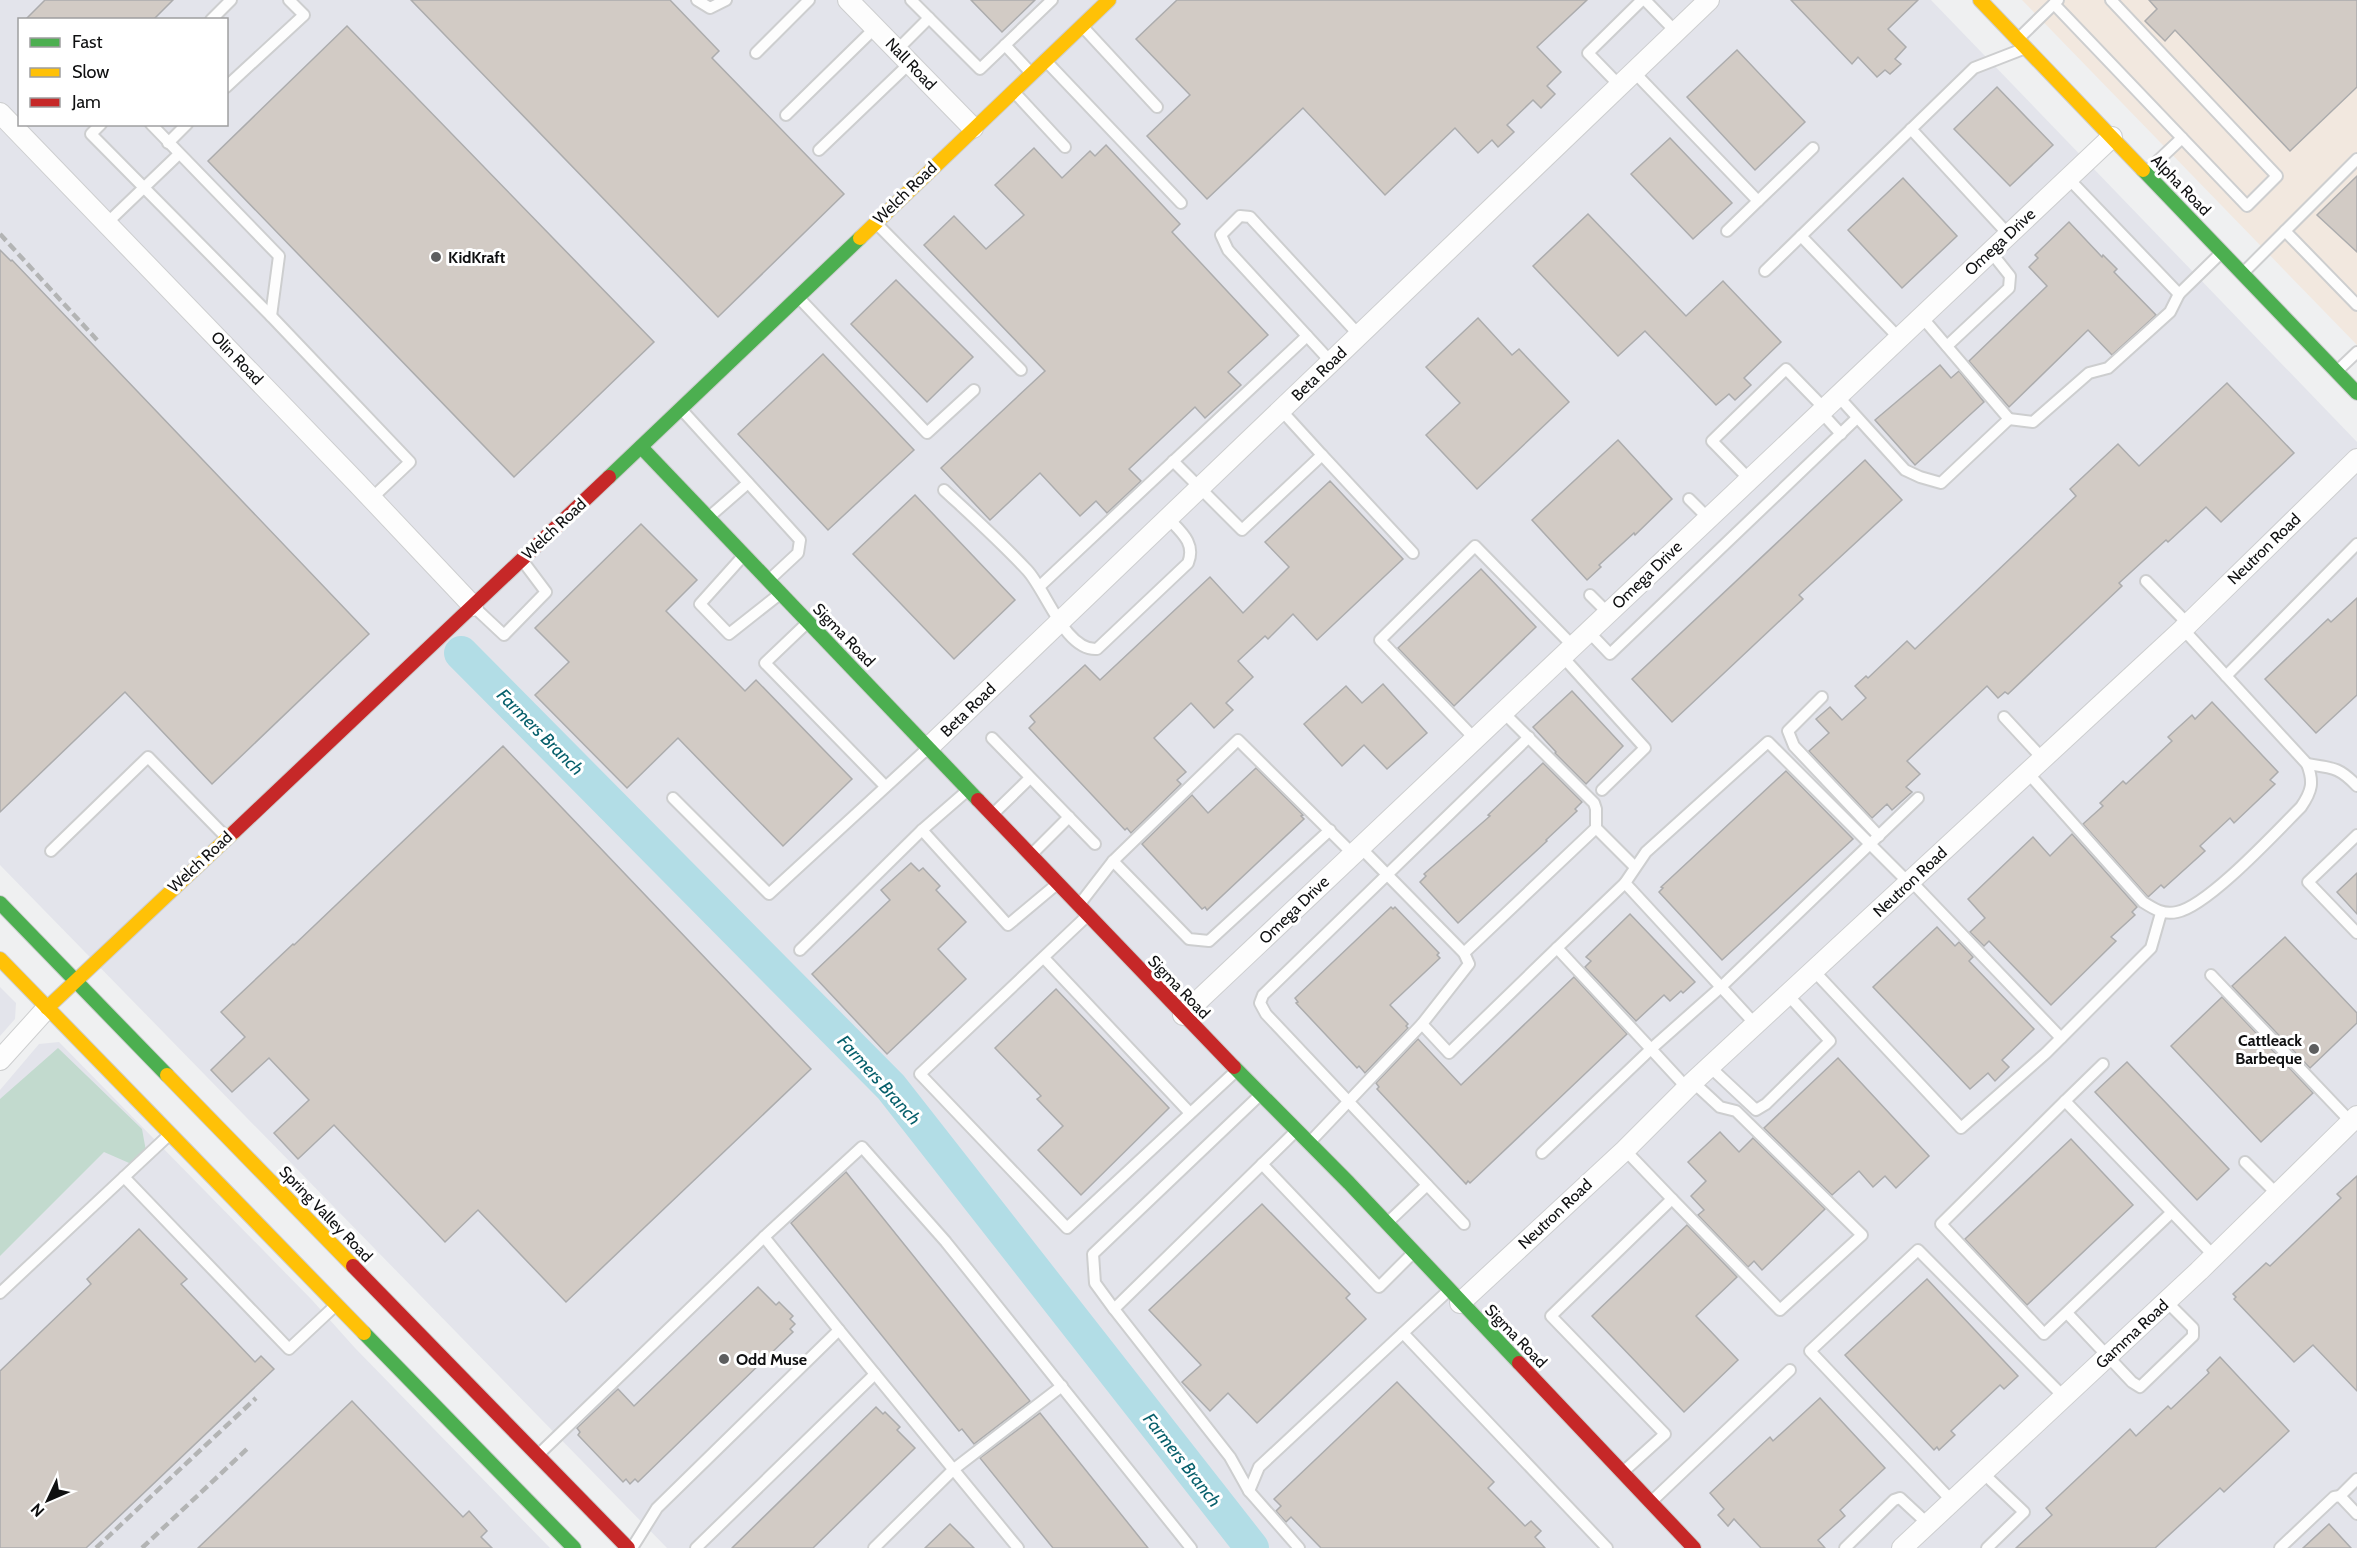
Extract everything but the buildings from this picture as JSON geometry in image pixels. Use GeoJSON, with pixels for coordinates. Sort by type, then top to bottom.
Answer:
{"type":"FeatureCollection","features":[{"type":"Feature","properties":{"kind":"street","name":"Nall Road"},"geometry":{"type":"LineString","coordinates":[[848,0],[973,128]]}},
{"type":"Feature","properties":{"kind":"street","name":"Welch Road"},"geometry":{"type":"LineString","coordinates":[[0,1060],[76,980],[522,560],[1109,0]]}},
{"type":"Feature","properties":{"kind":"street","name":"Beta Road"},"geometry":{"type":"LineString","coordinates":[[928,747],[1709,0]]}},
{"type":"Feature","properties":{"kind":"street","name":"Alpha Road"},"geometry":{"type":"LineString","coordinates":[[1980,0],[2357,393]]}},
{"type":"Feature","properties":{"kind":"street","name":"Olin Road"},"geometry":{"type":"LineString","coordinates":[[0,113],[372,498],[473,606]]}},
{"type":"Feature","properties":{"kind":"street","name":"Omega Drive"},"geometry":{"type":"LineString","coordinates":[[1183,1016],[1898,337],[2112,137]]}},
{"type":"Feature","properties":{"kind":"street","name":"Sigma Road"},"geometry":{"type":"LineString","coordinates":[[641,447],[1183,1016],[1387,1223],[1694,1548]]}},
{"type":"Feature","properties":{"kind":"street","name":"Neutron Road"},"geometry":{"type":"LineString","coordinates":[[1454,1296],[1625,1150],[1690,1085],[2186,626],[2357,459]]}},
{"type":"Feature","properties":{"kind":"street","name":"Spring Valley Road"},"geometry":{"type":"LineString","coordinates":[[0,903],[630,1548]]}},
{"type":"Feature","properties":{"kind":"street"},"geometry":{"type":"LineString","coordinates":[[0,959],[9,975],[47,1008],[337,1304],[458,1414],[574,1548]]}},
{"type":"Feature","properties":{"kind":"street","name":"Gamma Road"},"geometry":{"type":"LineString","coordinates":[[1902,1548],[2214,1256],[2354,1119]]}},
{"type":"Feature","properties":{"kind":"street"},"geometry":{"type":"LineString","coordinates":[[458,1414],[480,1395]]}},
{"type":"Feature","properties":{"kind":"lane"},"geometry":{"type":"LineString","coordinates":[[213,18],[231,0]]}},
{"type":"Feature","properties":{"kind":"lane"},"geometry":{"type":"LineString","coordinates":[[228,85],[304,15],[289,0]]}},
{"type":"Feature","properties":{"kind":"lane"},"geometry":{"type":"LineString","coordinates":[[697,0],[710,8],[726,0]]}},
{"type":"Feature","properties":{"kind":"lane"},"geometry":{"type":"LineString","coordinates":[[756,52],[809,0]]}},
{"type":"Feature","properties":{"kind":"lane"},"geometry":{"type":"LineString","coordinates":[[911,0],[980,69],[1052,0]]}},
{"type":"Feature","properties":{"kind":"lane"},"geometry":{"type":"LineString","coordinates":[[1676,32],[1643,0],[1588,53],[1627,79],[1758,201]]}},
{"type":"Feature","properties":{"kind":"lane"},"geometry":{"type":"LineString","coordinates":[[1765,271],[1974,68],[2022,43],[2056,2],[2247,206],[2277,176],[2111,0]]}},
{"type":"Feature","properties":{"kind":"lane"},"geometry":{"type":"LineString","coordinates":[[819,150],[903,57],[929,18]]}},
{"type":"Feature","properties":{"kind":"lane"},"geometry":{"type":"LineString","coordinates":[[1081,26],[1157,107]]}},
{"type":"Feature","properties":{"kind":"lane"},"geometry":{"type":"LineString","coordinates":[[786,115],[875,28]]}},
{"type":"Feature","properties":{"kind":"lane"},"geometry":{"type":"LineString","coordinates":[[1005,45],[1032,73]]}},
{"type":"Feature","properties":{"kind":"lane"},"geometry":{"type":"LineString","coordinates":[[1045,60],[1181,203]]}},
{"type":"Feature","properties":{"kind":"lane"},"geometry":{"type":"LineString","coordinates":[[1013,90],[1065,147]]}},
{"type":"Feature","properties":{"kind":"lane"},"geometry":{"type":"LineString","coordinates":[[99,126],[91,134],[271,316],[410,462],[372,498]]}},
{"type":"Feature","properties":{"kind":"lane"},"geometry":{"type":"LineString","coordinates":[[153,126],[279,256],[271,316]]}},
{"type":"Feature","properties":{"kind":"lane"},"geometry":{"type":"LineString","coordinates":[[168,142],[185,126]]}},
{"type":"Feature","properties":{"kind":"lane"},"geometry":{"type":"LineString","coordinates":[[1911,129],[2008,234]]}},
{"type":"Feature","properties":{"kind":"lane"},"geometry":{"type":"LineString","coordinates":[[2146,172],[2182,138]]}},
{"type":"Feature","properties":{"kind":"lane"},"geometry":{"type":"LineString","coordinates":[[1727,231],[1813,148]]}},
{"type":"Feature","properties":{"kind":"lane"},"geometry":{"type":"LineString","coordinates":[[107,223],[179,153]]}},
{"type":"Feature","properties":{"kind":"lane"},"geometry":{"type":"LineString","coordinates":[[2243,273],[2357,159]]}},
{"type":"Feature","properties":{"kind":"lane"},"geometry":{"type":"LineString","coordinates":[[2068,178],[2179,294]]}},
{"type":"Feature","properties":{"kind":"lane"},"geometry":{"type":"LineString","coordinates":[[1331,362],[1228,250],[1221,235],[1240,216],[1250,217],[1359,335]]}},
{"type":"Feature","properties":{"kind":"lane"},"geometry":{"type":"LineString","coordinates":[[875,222],[1022,370]]}},
{"type":"Feature","properties":{"kind":"lane"},"geometry":{"type":"LineString","coordinates":[[2285,231],[2357,305]]}},
{"type":"Feature","properties":{"kind":"lane"},"geometry":{"type":"LineString","coordinates":[[1801,236],[1898,337]]}},
{"type":"Feature","properties":{"kind":"lane"},"geometry":{"type":"LineString","coordinates":[[1947,346],[2009,288],[2010,276],[1990,251]]}},
{"type":"Feature","properties":{"kind":"lane"},"geometry":{"type":"LineString","coordinates":[[1921,316],[2009,419],[2033,422],[2089,373],[2108,368],[2170,312],[2179,294],[2222,252]]}},
{"type":"Feature","properties":{"kind":"lane"},"geometry":{"type":"LineString","coordinates":[[797,297],[927,433],[974,390]]}},
{"type":"Feature","properties":{"kind":"lane"},"geometry":{"type":"LineString","coordinates":[[1040,586],[1307,336]]}},
{"type":"Feature","properties":{"kind":"lane"},"geometry":{"type":"LineString","coordinates":[[2337,371],[2357,352]]}},
{"type":"Feature","properties":{"kind":"lane"},"geometry":{"type":"LineString","coordinates":[[1749,479],[1712,441],[1786,369],[1827,405],[1857,418],[1905,470],[1941,483],[2009,419]]}},
{"type":"Feature","properties":{"kind":"lane"},"geometry":{"type":"LineString","coordinates":[[1827,405],[1841,434]]}},
{"type":"Feature","properties":{"kind":"lane"},"geometry":{"type":"LineString","coordinates":[[681,409],[800,540],[798,553],[769,580]]}},
{"type":"Feature","properties":{"kind":"lane"},"geometry":{"type":"LineString","coordinates":[[1281,410],[1413,553]]}},
{"type":"Feature","properties":{"kind":"lane"},"geometry":{"type":"LineString","coordinates":[[1588,631],[1610,654],[1857,418]]}},
{"type":"Feature","properties":{"kind":"lane"},"geometry":{"type":"LineString","coordinates":[[1173,461],[1242,530],[1322,455]]}},
{"type":"Feature","properties":{"kind":"lane"},"geometry":{"type":"LineString","coordinates":[[708,517],[748,483]]}},
{"type":"Feature","properties":{"kind":"lane"},"geometry":{"type":"LineString","coordinates":[[944,490],[1027,570],[1040,586],[1059,622],[1079,644],[1092,650],[1097,649],[1185,567],[1192,550],[1190,543],[1168,518]]}},
{"type":"Feature","properties":{"kind":"lane"},"geometry":{"type":"LineString","coordinates":[[1689,499],[1707,518]]}},
{"type":"Feature","properties":{"kind":"lane"},"geometry":{"type":"LineString","coordinates":[[2226,676],[2357,544]]}},
{"type":"Feature","properties":{"kind":"lane"},"geometry":{"type":"LineString","coordinates":[[1475,739],[1380,640],[1475,546],[1567,651],[1645,748],[1602,790]]}},
{"type":"Feature","properties":{"kind":"lane"},"geometry":{"type":"LineString","coordinates":[[744,555],[700,604],[729,634],[781,593]]}},
{"type":"Feature","properties":{"kind":"lane"},"geometry":{"type":"LineString","coordinates":[[473,606],[504,635],[546,592],[522,560]]}},
{"type":"Feature","properties":{"kind":"lane"},"geometry":{"type":"LineString","coordinates":[[2028,773],[2143,902],[2161,913],[2175,913],[2190,909],[2209,896],[2301,807],[2312,791],[2312,777],[2307,764],[2226,676],[2146,580]]}},
{"type":"Feature","properties":{"kind":"lane"},"geometry":{"type":"LineString","coordinates":[[1590,595],[1608,613]]}},
{"type":"Feature","properties":{"kind":"lane"},"geometry":{"type":"LineString","coordinates":[[808,621],[765,663],[885,786]]}},
{"type":"Feature","properties":{"kind":"lane"},"geometry":{"type":"LineString","coordinates":[[1822,697],[1788,731],[1794,746],[1910,882],[2061,1038]]}},
{"type":"Feature","properties":{"kind":"lane"},"geometry":{"type":"LineString","coordinates":[[1503,712],[1593,803],[1596,809],[1596,828],[1635,867]]}},
{"type":"Feature","properties":{"kind":"lane"},"geometry":{"type":"LineString","coordinates":[[2004,717],[2043,759]]}},
{"type":"Feature","properties":{"kind":"lane"},"geometry":{"type":"LineString","coordinates":[[1464,1224],[1348,1104],[1266,1014],[1261,1008],[1261,1000],[1263,995],[1529,737]]}},
{"type":"Feature","properties":{"kind":"lane"},"geometry":{"type":"LineString","coordinates":[[992,738],[1095,844]]}},
{"type":"Feature","properties":{"kind":"lane"},"geometry":{"type":"LineString","coordinates":[[1236,1070],[1067,1228],[920,1074],[1044,958],[1083,910],[1113,861],[1238,740],[1330,830],[1387,874],[1464,953],[1469,964],[1422,1024],[1309,1143]]}},
{"type":"Feature","properties":{"kind":"lane"},"geometry":{"type":"LineString","coordinates":[[1422,1024],[1449,1053],[1625,883],[1646,852],[1768,742],[1875,840]]}},
{"type":"Feature","properties":{"kind":"lane"},"geometry":{"type":"LineString","coordinates":[[673,798],[769,894],[928,747]]}},
{"type":"Feature","properties":{"kind":"lane"},"geometry":{"type":"LineString","coordinates":[[51,851],[148,757],[226,838]]}},
{"type":"Feature","properties":{"kind":"lane"},"geometry":{"type":"LineString","coordinates":[[2307,764],[2344,772],[2357,786]]}},
{"type":"Feature","properties":{"kind":"lane"},"geometry":{"type":"LineString","coordinates":[[993,815],[1030,777]]}},
{"type":"Feature","properties":{"kind":"lane"},"geometry":{"type":"LineString","coordinates":[[800,950],[922,830],[968,789]]}},
{"type":"Feature","properties":{"kind":"lane"},"geometry":{"type":"LineString","coordinates":[[1542,1154],[1918,798]]}},
{"type":"Feature","properties":{"kind":"lane"},"geometry":{"type":"LineString","coordinates":[[1031,855],[1069,817]]}},
{"type":"Feature","properties":{"kind":"lane"},"geometry":{"type":"LineString","coordinates":[[1464,953],[1596,828]]}},
{"type":"Feature","properties":{"kind":"lane"},"geometry":{"type":"LineString","coordinates":[[922,830],[1008,925],[1058,884]]}},
{"type":"Feature","properties":{"kind":"lane"},"geometry":{"type":"LineString","coordinates":[[1113,861],[1189,939],[1209,941],[1330,830]]}},
{"type":"Feature","properties":{"kind":"lane"},"geometry":{"type":"LineString","coordinates":[[2357,835],[2307,882],[2357,933]]}},
{"type":"Feature","properties":{"kind":"lane"},"geometry":{"type":"LineString","coordinates":[[1625,883],[1756,1025]]}},
{"type":"Feature","properties":{"kind":"lane"},"geometry":{"type":"LineString","coordinates":[[1814,971],[1961,1128],[2061,1038],[2151,948],[2161,913]]}},
{"type":"Feature","properties":{"kind":"lane"},"geometry":{"type":"LineString","coordinates":[[1557,948],[1651,1049],[1690,1085],[1720,1107],[1736,1111],[1862,1235],[1780,1310],[1625,1150]]}},
{"type":"Feature","properties":{"kind":"lane"},"geometry":{"type":"LineString","coordinates":[[1044,958],[1190,1113]]}},
{"type":"Feature","properties":{"kind":"lane"},"geometry":{"type":"LineString","coordinates":[[2211,975],[2354,1119]]}},
{"type":"Feature","properties":{"kind":"lane"},"geometry":{"type":"LineString","coordinates":[[1710,1067],[1756,1110],[1766,1104],[1830,1041],[1788,995]]}},
{"type":"Feature","properties":{"kind":"lane"},"geometry":{"type":"LineString","coordinates":[[2103,1064],[1941,1224],[2044,1334],[2171,1213]]}},
{"type":"Feature","properties":{"kind":"lane"},"geometry":{"type":"LineString","coordinates":[[1260,1095],[1093,1254],[1095,1283],[1230,1457],[1249,1491],[1299,1548]]}},
{"type":"Feature","properties":{"kind":"lane"},"geometry":{"type":"LineString","coordinates":[[2065,1101],[2214,1256]]}},
{"type":"Feature","properties":{"kind":"lane"},"geometry":{"type":"LineString","coordinates":[[1114,1309],[1296,1131]]}},
{"type":"Feature","properties":{"kind":"lane"},"geometry":{"type":"LineString","coordinates":[[0,1293],[170,1134]]}},
{"type":"Feature","properties":{"kind":"lane"},"geometry":{"type":"LineString","coordinates":[[538,1455],[764,1237],[862,1148],[946,1242],[1191,1548]]}},
{"type":"Feature","properties":{"kind":"lane"},"geometry":{"type":"LineString","coordinates":[[2245,1161],[2277,1194]]}},
{"type":"Feature","properties":{"kind":"lane"},"geometry":{"type":"LineString","coordinates":[[1262,1164],[1378,1287],[1413,1252]]}},
{"type":"Feature","properties":{"kind":"lane"},"geometry":{"type":"LineString","coordinates":[[124,1177],[289,1349],[337,1304]]}},
{"type":"Feature","properties":{"kind":"lane"},"geometry":{"type":"LineString","coordinates":[[1387,1223],[1427,1185]]}},
{"type":"Feature","properties":{"kind":"lane"},"geometry":{"type":"LineString","coordinates":[[1623,1473],[1665,1434],[1551,1316],[1672,1198]]}},
{"type":"Feature","properties":{"kind":"lane"},"geometry":{"type":"LineString","coordinates":[[764,1237],[1018,1548]]}},
{"type":"Feature","properties":{"kind":"lane"},"geometry":{"type":"LineString","coordinates":[[1952,1502],[1810,1351],[1862,1302],[1918,1250],[2064,1397]]}},
{"type":"Feature","properties":{"kind":"lane"},"geometry":{"type":"LineString","coordinates":[[1249,1491],[1259,1467],[1402,1333],[1454,1296]]}},
{"type":"Feature","properties":{"kind":"lane"},"geometry":{"type":"LineString","coordinates":[[2067,1313],[2132,1382],[2140,1387],[2193,1336],[2193,1328],[2166,1301]]}},
{"type":"Feature","properties":{"kind":"lane"},"geometry":{"type":"LineString","coordinates":[[630,1548],[657,1508],[839,1330]]}},
{"type":"Feature","properties":{"kind":"lane"},"geometry":{"type":"LineString","coordinates":[[1402,1333],[1607,1548]]}},
{"type":"Feature","properties":{"kind":"lane"},"geometry":{"type":"LineString","coordinates":[[1651,1502],[1790,1370]]}},
{"type":"Feature","properties":{"kind":"lane"},"geometry":{"type":"LineString","coordinates":[[696,1548],[875,1374]]}},
{"type":"Feature","properties":{"kind":"lane"},"geometry":{"type":"LineString","coordinates":[[874,1548],[954,1469],[1062,1386]]}},
{"type":"Feature","properties":{"kind":"lane"},"geometry":{"type":"LineString","coordinates":[[1983,1473],[2024,1512],[1987,1548]]}},
{"type":"Feature","properties":{"kind":"lane"},"geometry":{"type":"LineString","coordinates":[[2280,1548],[2334,1497],[2340,1496],[2357,1479]]}},
{"type":"Feature","properties":{"kind":"lane"},"geometry":{"type":"LineString","coordinates":[[2340,1496],[2357,1514]]}},
{"type":"Feature","properties":{"kind":"lane"},"geometry":{"type":"LineString","coordinates":[[1845,1548],[1894,1500],[1900,1498],[1928,1524]]}},
{"type":"Feature","properties":{"kind":"shaded area"},"geometry":{"type":"Polygon","coordinates":[[[0,0],[1931,0],[2357,442],[2357,1548],[667,1548],[0,865],[0,0]]]}},
{"type":"Feature","properties":{"kind":"shaded area"},"geometry":{"type":"Polygon","coordinates":[[[2022,0],[2357,0],[2357,345],[2022,0]]]}},
{"type":"Feature","properties":{"kind":"shaded area"},"geometry":{"type":"Polygon","coordinates":[[[0,987],[16,1003],[15,1019],[0,1036],[0,987]]]}},
{"type":"Feature","properties":{"kind":"shaded area"},"geometry":{"type":"Polygon","coordinates":[[[59,1042],[312,1300],[355,1348],[550,1548],[0,1548],[0,1090],[39,1044],[59,1042]]]}},
{"type":"Feature","properties":{"kind":"green space"},"geometry":{"type":"Polygon","coordinates":[[[58,1048],[142,1129],[146,1151],[136,1166],[104,1152],[0,1256],[0,1099],[58,1048]]]}},
{"type":"Feature","properties":{"kind":"waterway","name":"Farmers Branch"},"geometry":{"type":"LineString","coordinates":[[461,653],[891,1087],[1252,1548]]}},
{"type":"Feature","properties":{"kind":"railway"},"geometry":{"type":"LineString","coordinates":[[0,234],[97,340]]}},
{"type":"Feature","properties":{"kind":"railway"},"geometry":{"type":"LineString","coordinates":[[96,1548],[256,1398]]}},
{"type":"Feature","properties":{"kind":"railway"},"geometry":{"type":"LineString","coordinates":[[142,1548],[247,1449]]}},
{"type":"Feature","properties":{"kind":"traffic: fast"},"geometry":{"type":"LineString","coordinates":[[2143,170],[2357,393]]}},
{"type":"Feature","properties":{"kind":"traffic: fast"},"geometry":{"type":"LineString","coordinates":[[609,477],[860,238]]}},
{"type":"Feature","properties":{"kind":"traffic: fast"},"geometry":{"type":"LineString","coordinates":[[641,447],[978,800]]}},
{"type":"Feature","properties":{"kind":"traffic: fast"},"geometry":{"type":"LineString","coordinates":[[0,903],[167,1075]]}},
{"type":"Feature","properties":{"kind":"traffic: fast"},"geometry":{"type":"LineString","coordinates":[[1234,1067],[1349,1183],[1519,1363]]}},
{"type":"Feature","properties":{"kind":"traffic: fast"},"geometry":{"type":"LineString","coordinates":[[364,1333],[574,1548]]}},
{"type":"Feature","properties":{"kind":"traffic: slow"},"geometry":{"type":"LineString","coordinates":[[860,238],[1109,0]]}},
{"type":"Feature","properties":{"kind":"traffic: slow"},"geometry":{"type":"LineString","coordinates":[[1980,0],[2143,170]]}},
{"type":"Feature","properties":{"kind":"traffic: slow"},"geometry":{"type":"LineString","coordinates":[[47,1008],[234,832]]}},
{"type":"Feature","properties":{"kind":"traffic: slow"},"geometry":{"type":"LineString","coordinates":[[0,959],[364,1333]]}},
{"type":"Feature","properties":{"kind":"traffic: slow"},"geometry":{"type":"LineString","coordinates":[[167,1075],[353,1266]]}},
{"type":"Feature","properties":{"kind":"traffic: jam"},"geometry":{"type":"LineString","coordinates":[[234,832],[609,477]]}},
{"type":"Feature","properties":{"kind":"traffic: jam"},"geometry":{"type":"LineString","coordinates":[[978,800],[1234,1067]]}},
{"type":"Feature","properties":{"kind":"traffic: jam"},"geometry":{"type":"LineString","coordinates":[[353,1266],[628,1548]]}},
{"type":"Feature","properties":{"kind":"traffic: jam"},"geometry":{"type":"LineString","coordinates":[[1519,1363],[1694,1548]]}},
{"type":"Feature","properties":{"kind":"place","name":"KidKraft"},"geometry":{"type":"Point","coordinates":[436,257]}},
{"type":"Feature","properties":{"kind":"place","name":"Cattleack Barbeque"},"geometry":{"type":"Point","coordinates":[2314,1049]}},
{"type":"Feature","properties":{"kind":"place","name":"Odd Muse"},"geometry":{"type":"Point","coordinates":[724,1359]}}]}
